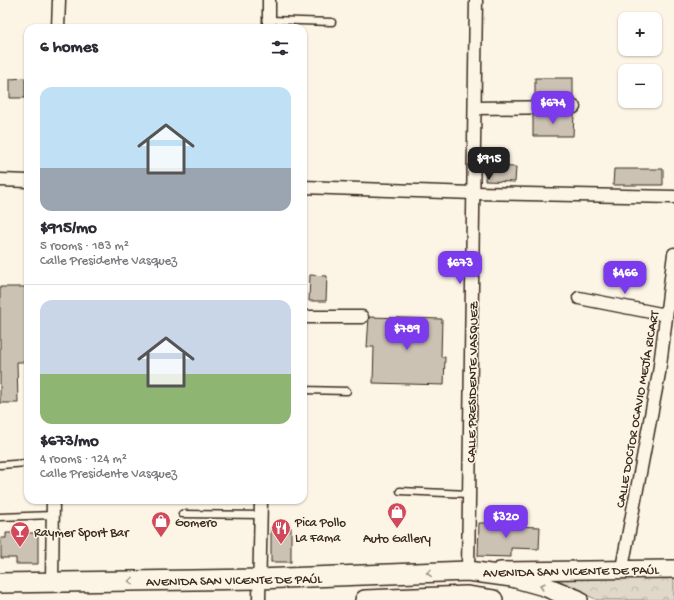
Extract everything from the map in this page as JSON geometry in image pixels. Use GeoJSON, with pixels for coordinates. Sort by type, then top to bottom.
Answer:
{"type":"FeatureCollection","features":[{"type":"Feature","properties":{"kind":"main road","name":"AVENIDA SAN VICENTE DE PAÚL"},"geometry":{"type":"LineString","coordinates":[[0,583],[258,579],[468,571],[512,577],[531,582],[578,600]]}},
{"type":"Feature","properties":{"kind":"main road","name":"AVENIDA SAN VICENTE DE PAÚL"},"geometry":{"type":"LineString","coordinates":[[365,600],[466,598],[493,600]]}},
{"type":"Feature","properties":{"kind":"street"},"geometry":{"type":"LineString","coordinates":[[58,24],[59,0]]}},
{"type":"Feature","properties":{"kind":"street"},"geometry":{"type":"LineString","coordinates":[[270,0],[270,24]]}},
{"type":"Feature","properties":{"kind":"street","name":"CALLE PRESIDENTE VASQUEZ"},"geometry":{"type":"LineString","coordinates":[[468,571],[476,0]]}},
{"type":"Feature","properties":{"kind":"street"},"geometry":{"type":"LineString","coordinates":[[474,108],[574,108]]}},
{"type":"Feature","properties":{"kind":"street"},"geometry":{"type":"LineString","coordinates":[[0,180],[24,180]]}},
{"type":"Feature","properties":{"kind":"street"},"geometry":{"type":"LineString","coordinates":[[307,187],[473,193],[674,197]]}},
{"type":"Feature","properties":{"kind":"street","name":"CALLE DOCTOR OCAVIO MEJÍA RICART"},"geometry":{"type":"LineString","coordinates":[[622,568],[659,373],[674,254]]}},
{"type":"Feature","properties":{"kind":"street"},"geometry":{"type":"LineString","coordinates":[[579,298],[666,315]]}},
{"type":"Feature","properties":{"kind":"street"},"geometry":{"type":"LineString","coordinates":[[307,317],[362,317]]}},
{"type":"Feature","properties":{"kind":"street"},"geometry":{"type":"LineString","coordinates":[[52,583],[53,504]]}},
{"type":"Feature","properties":{"kind":"street"},"geometry":{"type":"LineString","coordinates":[[258,600],[261,504]]}},
{"type":"Feature","properties":{"kind":"street","name":"AVENIDA SAN VICENTE DE PAÚL"},"geometry":{"type":"LineString","coordinates":[[468,571],[622,568],[674,569]]}},
{"type":"Feature","properties":{"kind":"lane"},"geometry":{"type":"LineString","coordinates":[[270,24],[332,22]]}},
{"type":"Feature","properties":{"kind":"lane"},"geometry":{"type":"LineString","coordinates":[[307,390],[347,391]]}},
{"type":"Feature","properties":{"kind":"lane"},"geometry":{"type":"LineString","coordinates":[[0,465],[24,463]]}},
{"type":"Feature","properties":{"kind":"lane"},"geometry":{"type":"LineString","coordinates":[[400,491],[469,494]]}},
{"type":"Feature","properties":{"kind":"lane"},"geometry":{"type":"LineString","coordinates":[[182,514],[261,515]]}},
{"type":"Feature","properties":{"kind":"lane"},"geometry":{"type":"LineString","coordinates":[[0,517],[53,515]]}},
{"type":"Feature","properties":{"kind":"green space"},"geometry":{"type":"Polygon","coordinates":[[[674,575],[674,600],[597,600],[549,576],[674,575]]]}},
{"type":"Feature","properties":{"kind":"building"},"geometry":{"type":"Polygon","coordinates":[[[24,78],[24,98],[10,98],[10,79],[24,78]]]}},
{"type":"Feature","properties":{"kind":"building"},"geometry":{"type":"Polygon","coordinates":[[[535,78],[573,78],[573,100],[535,100],[535,78]]]}},
{"type":"Feature","properties":{"kind":"building"},"geometry":{"type":"Polygon","coordinates":[[[574,114],[573,136],[533,136],[533,115],[574,114]]]}},
{"type":"Feature","properties":{"kind":"building"},"geometry":{"type":"Polygon","coordinates":[[[486,166],[516,167],[515,182],[485,181],[486,166]]]}},
{"type":"Feature","properties":{"kind":"building"},"geometry":{"type":"Polygon","coordinates":[[[614,169],[663,169],[663,185],[613,185],[614,169]]]}},
{"type":"Feature","properties":{"kind":"building"},"geometry":{"type":"Polygon","coordinates":[[[310,275],[327,276],[326,301],[309,301],[310,275]]]}},
{"type":"Feature","properties":{"kind":"building"},"geometry":{"type":"Polygon","coordinates":[[[0,287],[24,287],[24,362],[17,362],[18,403],[0,403],[0,287]]]}},
{"type":"Feature","properties":{"kind":"building"},"geometry":{"type":"Polygon","coordinates":[[[369,317],[442,319],[441,357],[445,357],[444,385],[373,383],[374,347],[367,347],[369,317]]]}},
{"type":"Feature","properties":{"kind":"building"},"geometry":{"type":"Polygon","coordinates":[[[479,523],[511,523],[511,526],[540,527],[539,549],[511,548],[511,557],[478,556],[479,523]]]}},
{"type":"Feature","properties":{"kind":"building","name":"Pica Pollo La Fama"},"geometry":{"type":"Polygon","coordinates":[[[271,528],[291,528],[291,562],[271,562],[271,528]]]}},
{"type":"Feature","properties":{"kind":"building","name":"Raymer Sport Bar"},"geometry":{"type":"Polygon","coordinates":[[[6,533],[38,533],[38,564],[16,564],[16,558],[1,558],[1,538],[6,538],[6,533]]]}},
{"type":"Feature","properties":{"kind":"place","name":"Auto Gallery"},"geometry":{"type":"Point","coordinates":[397,529]}},
{"type":"Feature","properties":{"kind":"place","name":"Gomero"},"geometry":{"type":"Point","coordinates":[161,538]}},
{"type":"Feature","properties":{"kind":"place","name":"Pica Pollo La Fama"},"geometry":{"type":"Point","coordinates":[281,545]}},
{"type":"Feature","properties":{"kind":"place","name":"Raymer Sport Bar"},"geometry":{"type":"Point","coordinates":[20,548]}}]}
